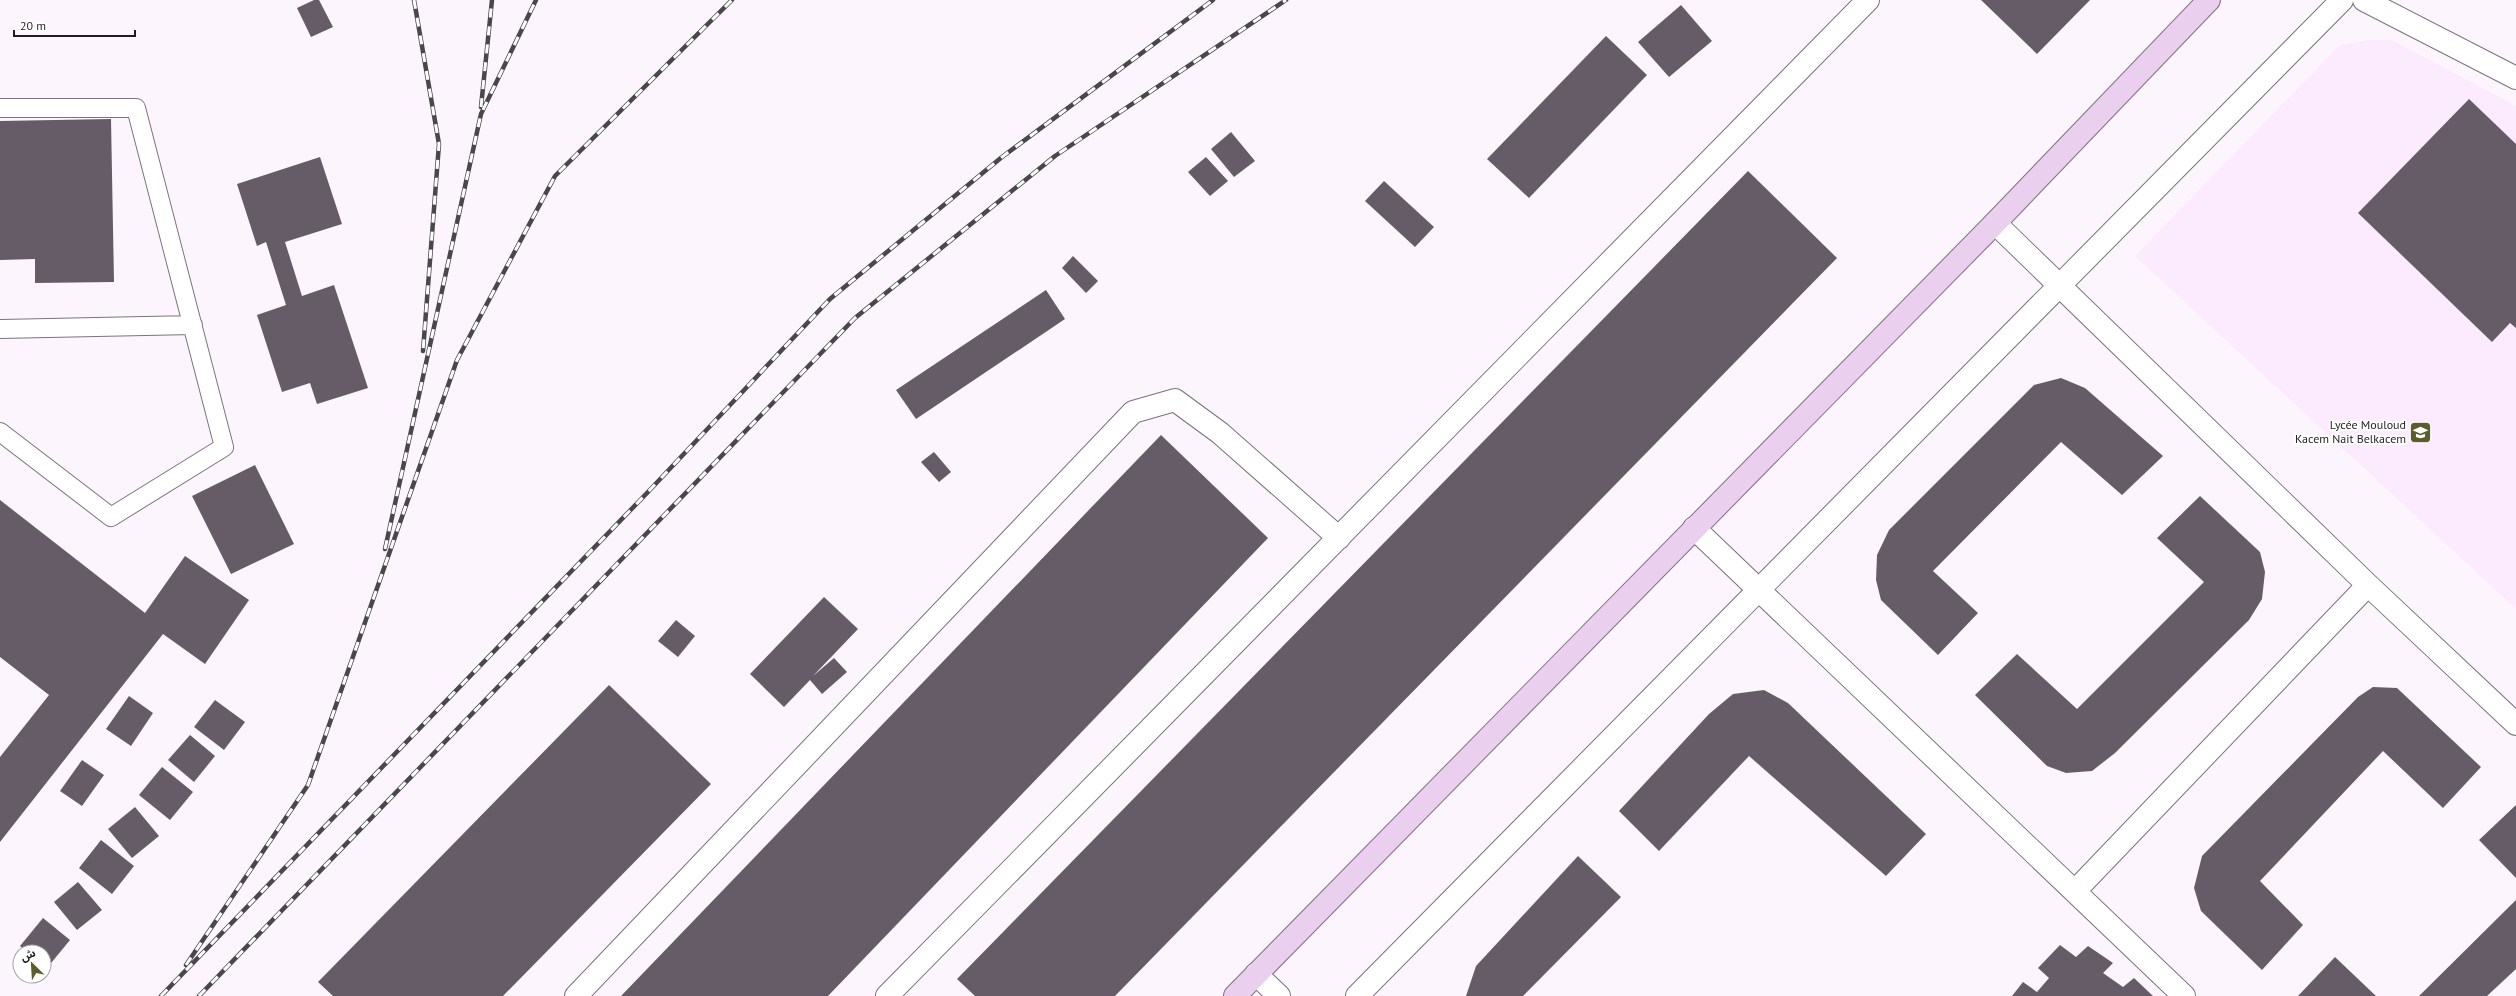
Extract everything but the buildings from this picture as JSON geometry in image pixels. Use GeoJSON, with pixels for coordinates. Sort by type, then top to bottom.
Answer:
{"type":"FeatureCollection","features":[{"type":"Feature","properties":{"kind":"street"},"geometry":{"type":"LineString","coordinates":[[888,996],[1868,0]]}},
{"type":"Feature","properties":{"kind":"street"},"geometry":{"type":"LineString","coordinates":[[1235,996],[1995,223],[2209,0]]}},
{"type":"Feature","properties":{"kind":"street"},"geometry":{"type":"LineString","coordinates":[[1357,996],[2342,0]]}},
{"type":"Feature","properties":{"kind":"street"},"geometry":{"type":"LineString","coordinates":[[2364,0],[2516,78]]}},
{"type":"Feature","properties":{"kind":"street"},"geometry":{"type":"LineString","coordinates":[[1995,223],[2368,586],[2516,724]]}},
{"type":"Feature","properties":{"kind":"street"},"geometry":{"type":"LineString","coordinates":[[576,996],[1133,412],[1175,400],[1220,433],[1339,538]]}},
{"type":"Feature","properties":{"kind":"street"},"geometry":{"type":"LineString","coordinates":[[1694,528],[2184,996]]}},
{"type":"Feature","properties":{"kind":"street"},"geometry":{"type":"LineString","coordinates":[[2075,891],[2368,586]]}},
{"type":"Feature","properties":{"kind":"street"},"geometry":{"type":"LineString","coordinates":[[1256,974],[1279,996]]}},
{"type":"Feature","properties":{"kind":"lane"},"geometry":{"type":"LineString","coordinates":[[0,108],[136,108],[224,448],[111,517],[0,432]]}},
{"type":"Feature","properties":{"kind":"lane"},"geometry":{"type":"LineString","coordinates":[[0,329],[193,325]]}},
{"type":"Feature","properties":{"kind":"shaded area","name":"Lycée Mouloud Kacem Nait Belkacem"},"geometry":{"type":"Polygon","coordinates":[[[2368,40],[2392,40],[2516,106],[2516,609],[2135,256],[2340,45],[2368,40]]]}},
{"type":"Feature","properties":{"kind":"railway"},"geometry":{"type":"LineString","coordinates":[[414,0],[439,144],[423,351]]}},
{"type":"Feature","properties":{"kind":"railway"},"geometry":{"type":"LineString","coordinates":[[481,107],[492,0]]}},
{"type":"Feature","properties":{"kind":"railway"},"geometry":{"type":"LineString","coordinates":[[385,549],[481,114],[536,0]]}},
{"type":"Feature","properties":{"kind":"railway"},"geometry":{"type":"LineString","coordinates":[[186,965],[308,785],[457,360],[555,176],[732,0]]}},
{"type":"Feature","properties":{"kind":"railway"},"geometry":{"type":"LineString","coordinates":[[161,996],[647,493],[830,299],[1002,157],[1213,0]]}},
{"type":"Feature","properties":{"kind":"railway"},"geometry":{"type":"LineString","coordinates":[[199,996],[855,318],[1055,156],[1286,0]]}},
{"type":"Feature","properties":{"kind":"place","name":"Lycée Mouloud Kacem Nait Belkacem"},"geometry":{"type":"Point","coordinates":[2421,432]}}]}
